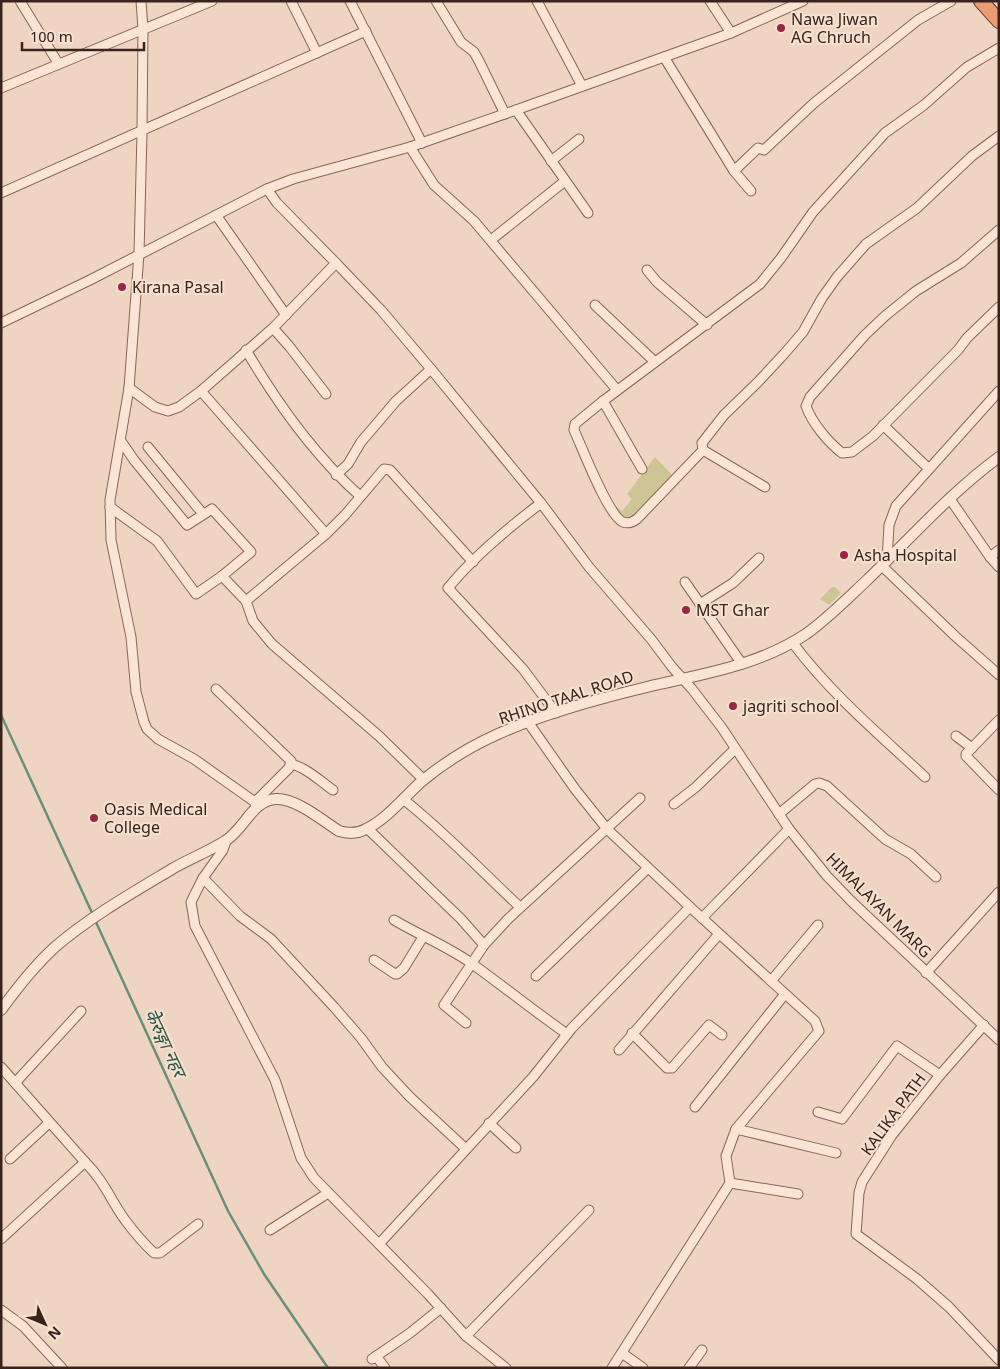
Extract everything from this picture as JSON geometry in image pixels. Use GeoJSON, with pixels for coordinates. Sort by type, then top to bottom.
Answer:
{"type":"FeatureCollection","features":[{"type":"Feature","properties":{"kind":"highway"},"geometry":{"type":"LineString","coordinates":[[981,1],[999,21]]}},
{"type":"Feature","properties":{"kind":"street"},"geometry":{"type":"LineString","coordinates":[[20,1],[58,64]]}},
{"type":"Feature","properties":{"kind":"street"},"geometry":{"type":"LineString","coordinates":[[141,1],[143,29],[139,254],[129,388],[110,507],[111,540],[131,637],[136,692],[144,722],[158,739],[194,759],[256,804]]}},
{"type":"Feature","properties":{"kind":"street"},"geometry":{"type":"LineString","coordinates":[[1,88],[212,1]]}},
{"type":"Feature","properties":{"kind":"street"},"geometry":{"type":"LineString","coordinates":[[291,1],[317,53]]}},
{"type":"Feature","properties":{"kind":"street"},"geometry":{"type":"LineString","coordinates":[[350,1],[422,143]]}},
{"type":"Feature","properties":{"kind":"street"},"geometry":{"type":"LineString","coordinates":[[436,1],[461,42],[474,52],[505,114]]}},
{"type":"Feature","properties":{"kind":"street"},"geometry":{"type":"LineString","coordinates":[[537,1],[582,86]]}},
{"type":"Feature","properties":{"kind":"street"},"geometry":{"type":"LineString","coordinates":[[710,1],[731,33]]}},
{"type":"Feature","properties":{"kind":"street"},"geometry":{"type":"LineString","coordinates":[[1,323],[90,280],[267,189],[293,179],[410,147],[505,114],[731,33],[803,1]]}},
{"type":"Feature","properties":{"kind":"street"},"geometry":{"type":"LineString","coordinates":[[734,171],[758,148],[764,150],[814,103],[918,20],[951,1]]}},
{"type":"Feature","properties":{"kind":"street"},"geometry":{"type":"LineString","coordinates":[[1,193],[366,31]]}},
{"type":"Feature","properties":{"kind":"street"},"geometry":{"type":"LineString","coordinates":[[704,450],[637,519],[628,523],[622,522],[615,516],[606,501],[574,430],[574,426],[602,401],[760,284],[813,212],[885,133],[924,105],[967,68],[999,48]]}},
{"type":"Feature","properties":{"kind":"street"},"geometry":{"type":"LineString","coordinates":[[664,57],[734,171],[751,191]]}},
{"type":"Feature","properties":{"kind":"street"},"geometry":{"type":"LineString","coordinates":[[516,110],[588,213]]}},
{"type":"Feature","properties":{"kind":"street"},"geometry":{"type":"LineString","coordinates":[[765,487],[704,450],[702,443],[711,429],[803,332],[822,298],[837,277],[866,244],[917,208],[972,156],[999,136]]}},
{"type":"Feature","properties":{"kind":"street"},"geometry":{"type":"LineString","coordinates":[[551,161],[579,139]]}},
{"type":"Feature","properties":{"kind":"street"},"geometry":{"type":"LineString","coordinates":[[410,147],[434,185],[474,221],[491,240],[617,390]]}},
{"type":"Feature","properties":{"kind":"street"},"geometry":{"type":"LineString","coordinates":[[491,240],[565,181]]}},
{"type":"Feature","properties":{"kind":"street","name":"HIMALAYAN MARG"},"geometry":{"type":"LineString","coordinates":[[267,189],[277,203],[381,310],[541,503],[588,568],[651,639],[722,728],[789,828],[839,889],[999,1040]]}},
{"type":"Feature","properties":{"kind":"street"},"geometry":{"type":"LineString","coordinates":[[216,215],[286,315]]}},
{"type":"Feature","properties":{"kind":"street"},"geometry":{"type":"LineString","coordinates":[[999,230],[961,263],[916,291],[865,335],[810,397],[806,406],[809,414],[842,454],[852,452],[883,425],[999,307]]}},
{"type":"Feature","properties":{"kind":"street"},"geometry":{"type":"LineString","coordinates":[[129,388],[155,407],[168,411],[179,408],[273,328],[336,262]]}},
{"type":"Feature","properties":{"kind":"street"},"geometry":{"type":"LineString","coordinates":[[647,270],[657,282],[707,325]]}},
{"type":"Feature","properties":{"kind":"street"},"geometry":{"type":"LineString","coordinates":[[596,305],[655,362]]}},
{"type":"Feature","properties":{"kind":"street"},"geometry":{"type":"LineString","coordinates":[[273,328],[326,394]]}},
{"type":"Feature","properties":{"kind":"street"},"geometry":{"type":"LineString","coordinates":[[246,350],[309,444],[336,475],[360,496]]}},
{"type":"Feature","properties":{"kind":"street"},"geometry":{"type":"LineString","coordinates":[[336,475],[348,464],[361,442],[396,401],[431,369]]}},
{"type":"Feature","properties":{"kind":"street"},"geometry":{"type":"LineString","coordinates":[[201,391],[326,534]]}},
{"type":"Feature","properties":{"kind":"street"},"geometry":{"type":"LineString","coordinates":[[999,391],[928,468],[896,506],[889,525],[884,563],[955,636],[999,675]]}},
{"type":"Feature","properties":{"kind":"street"},"geometry":{"type":"LineString","coordinates":[[602,401],[642,469]]}},
{"type":"Feature","properties":{"kind":"street"},"geometry":{"type":"LineString","coordinates":[[883,425],[928,468]]}},
{"type":"Feature","properties":{"kind":"street"},"geometry":{"type":"LineString","coordinates":[[110,507],[157,541],[196,594],[251,552],[212,509],[187,525],[134,460],[121,441]]}},
{"type":"Feature","properties":{"kind":"street"},"geometry":{"type":"LineString","coordinates":[[148,446],[203,514]]}},
{"type":"Feature","properties":{"kind":"street","name":"RHINO TAAL ROAD"},"geometry":{"type":"LineString","coordinates":[[256,804],[268,800],[285,799],[340,831],[354,833],[378,822],[424,780],[480,742],[528,722],[556,713],[609,697],[711,674],[770,653],[792,642],[828,616],[950,499],[999,457]]}},
{"type":"Feature","properties":{"kind":"street"},"geometry":{"type":"LineString","coordinates":[[246,601],[326,534],[345,515],[384,469],[390,470],[472,562]]}},
{"type":"Feature","properties":{"kind":"street"},"geometry":{"type":"LineString","coordinates":[[950,499],[999,567]]}},
{"type":"Feature","properties":{"kind":"street"},"geometry":{"type":"LineString","coordinates":[[541,503],[504,532],[448,588],[523,669],[556,713]]}},
{"type":"Feature","properties":{"kind":"street"},"geometry":{"type":"LineString","coordinates":[[990,557],[999,550]]}},
{"type":"Feature","properties":{"kind":"street"},"geometry":{"type":"LineString","coordinates":[[700,604],[733,583],[760,558]]}},
{"type":"Feature","properties":{"kind":"street"},"geometry":{"type":"LineString","coordinates":[[222,576],[246,601],[253,621],[272,644],[379,736],[424,780]]}},
{"type":"Feature","properties":{"kind":"street"},"geometry":{"type":"LineString","coordinates":[[685,582],[742,664]]}},
{"type":"Feature","properties":{"kind":"street"},"geometry":{"type":"LineString","coordinates":[[792,642],[832,689],[925,777]]}},
{"type":"Feature","properties":{"kind":"street"},"geometry":{"type":"LineString","coordinates":[[216,689],[290,758],[291,764]]}},
{"type":"Feature","properties":{"kind":"street"},"geometry":{"type":"LineString","coordinates":[[999,720],[966,754],[967,759],[999,790]]}},
{"type":"Feature","properties":{"kind":"street"},"geometry":{"type":"LineString","coordinates":[[528,722],[579,795],[606,829],[815,1021],[819,1031],[736,1129],[726,1156],[730,1183],[612,1368]]}},
{"type":"Feature","properties":{"kind":"street"},"geometry":{"type":"LineString","coordinates":[[956,736],[972,748]]}},
{"type":"Feature","properties":{"kind":"street"},"geometry":{"type":"LineString","coordinates":[[674,804],[696,787],[736,749]]}},
{"type":"Feature","properties":{"kind":"street"},"geometry":{"type":"LineString","coordinates":[[1,1010],[33,969],[55,947],[92,918],[173,868],[226,841],[240,828],[256,804],[291,764]]}},
{"type":"Feature","properties":{"kind":"street"},"geometry":{"type":"LineString","coordinates":[[291,764],[309,772],[333,790]]}},
{"type":"Feature","properties":{"kind":"street"},"geometry":{"type":"LineString","coordinates":[[779,814],[816,784],[824,784],[885,839],[911,854],[936,877]]}},
{"type":"Feature","properties":{"kind":"street"},"geometry":{"type":"LineString","coordinates":[[466,1023],[444,1005],[484,946],[520,907],[640,798]]}},
{"type":"Feature","properties":{"kind":"street"},"geometry":{"type":"LineString","coordinates":[[403,799],[432,822],[520,907]]}},
{"type":"Feature","properties":{"kind":"street"},"geometry":{"type":"LineString","coordinates":[[368,828],[461,919],[484,946]]}},
{"type":"Feature","properties":{"kind":"street"},"geometry":{"type":"LineString","coordinates":[[702,918],[789,828]]}},
{"type":"Feature","properties":{"kind":"street"},"geometry":{"type":"LineString","coordinates":[[226,841],[223,850],[203,878],[191,902],[195,926],[275,1080],[301,1158],[314,1178],[466,1336],[506,1368]]}},
{"type":"Feature","properties":{"kind":"street"},"geometry":{"type":"LineString","coordinates":[[536,976],[648,868]]}},
{"type":"Feature","properties":{"kind":"street"},"geometry":{"type":"LineString","coordinates":[[203,878],[240,916],[271,939],[361,1038],[382,1067],[410,1097],[466,1149]]}},
{"type":"Feature","properties":{"kind":"street"},"geometry":{"type":"LineString","coordinates":[[926,973],[999,892]]}},
{"type":"Feature","properties":{"kind":"street"},"geometry":{"type":"LineString","coordinates":[[379,1244],[533,1077],[567,1034],[690,907]]}},
{"type":"Feature","properties":{"kind":"street"},"geometry":{"type":"LineString","coordinates":[[394,920],[423,937],[442,945],[471,963],[567,1034]]}},
{"type":"Feature","properties":{"kind":"street"},"geometry":{"type":"LineString","coordinates":[[771,981],[818,925]]}},
{"type":"Feature","properties":{"kind":"street"},"geometry":{"type":"LineString","coordinates":[[618,1050],[719,934]]}},
{"type":"Feature","properties":{"kind":"street"},"geometry":{"type":"LineString","coordinates":[[374,960],[397,974],[404,968],[423,937]]}},
{"type":"Feature","properties":{"kind":"street"},"geometry":{"type":"LineString","coordinates":[[695,1107],[785,994]]}},
{"type":"Feature","properties":{"kind":"street"},"geometry":{"type":"LineString","coordinates":[[15,1083],[81,1011]]}},
{"type":"Feature","properties":{"kind":"street"},"geometry":{"type":"LineString","coordinates":[[632,1033],[666,1068],[672,1068],[709,1025],[722,1035]]}},
{"type":"Feature","properties":{"kind":"street","name":"KALIKA PATH"},"geometry":{"type":"LineString","coordinates":[[984,1025],[940,1075],[892,1135],[862,1182],[856,1234],[917,1279],[950,1307],[999,1360]]}},
{"type":"Feature","properties":{"kind":"street"},"geometry":{"type":"LineString","coordinates":[[818,1112],[842,1119],[897,1046],[940,1075]]}},
{"type":"Feature","properties":{"kind":"street"},"geometry":{"type":"LineString","coordinates":[[1,1067],[49,1123],[102,1180],[125,1220],[143,1243],[154,1253],[160,1253],[198,1224]]}},
{"type":"Feature","properties":{"kind":"street"},"geometry":{"type":"LineString","coordinates":[[10,1159],[49,1123]]}},
{"type":"Feature","properties":{"kind":"street"},"geometry":{"type":"LineString","coordinates":[[489,1123],[516,1148]]}},
{"type":"Feature","properties":{"kind":"street"},"geometry":{"type":"LineString","coordinates":[[736,1129],[836,1153]]}},
{"type":"Feature","properties":{"kind":"street"},"geometry":{"type":"LineString","coordinates":[[1,1239],[85,1162]]}},
{"type":"Feature","properties":{"kind":"street"},"geometry":{"type":"LineString","coordinates":[[730,1183],[798,1194]]}},
{"type":"Feature","properties":{"kind":"street"},"geometry":{"type":"LineString","coordinates":[[270,1230],[328,1192]]}},
{"type":"Feature","properties":{"kind":"street"},"geometry":{"type":"LineString","coordinates":[[466,1336],[589,1210]]}},
{"type":"Feature","properties":{"kind":"street"},"geometry":{"type":"LineString","coordinates":[[385,1368],[374,1357],[410,1333],[441,1308]]}},
{"type":"Feature","properties":{"kind":"street"},"geometry":{"type":"LineString","coordinates":[[1,1310],[22,1326],[62,1368]]}},
{"type":"Feature","properties":{"kind":"street"},"geometry":{"type":"LineString","coordinates":[[689,1368],[702,1350]]}},
{"type":"Feature","properties":{"kind":"street"},"geometry":{"type":"LineString","coordinates":[[622,1353],[643,1368]]}},
{"type":"Feature","properties":{"kind":"shaded area"},"geometry":{"type":"Polygon","coordinates":[[[655,457],[674,477],[630,518],[624,518],[614,504],[622,511],[632,499],[627,494],[655,457]]]}},
{"type":"Feature","properties":{"kind":"shaded area"},"geometry":{"type":"Polygon","coordinates":[[[832,587],[835,587],[841,593],[829,605],[820,599],[832,587]]]}},
{"type":"Feature","properties":{"kind":"waterway","name":"केेरुङ्गा नहर"},"geometry":{"type":"LineString","coordinates":[[1,715],[93,915]]}},
{"type":"Feature","properties":{"kind":"waterway","name":"केेरुङ्गा नहर"},"geometry":{"type":"LineString","coordinates":[[95,920],[228,1211],[264,1274],[328,1368]]}},
{"type":"Feature","properties":{"kind":"place","name":"Nawa Jiwan AG Chruch"},"geometry":{"type":"Point","coordinates":[781,28]}},
{"type":"Feature","properties":{"kind":"place","name":"Kirana Pasal"},"geometry":{"type":"Point","coordinates":[122,287]}},
{"type":"Feature","properties":{"kind":"place","name":"Asha Hospital"},"geometry":{"type":"Point","coordinates":[844,555]}},
{"type":"Feature","properties":{"kind":"place","name":"MST Ghar"},"geometry":{"type":"Point","coordinates":[686,610]}},
{"type":"Feature","properties":{"kind":"place","name":"jagriti school"},"geometry":{"type":"Point","coordinates":[733,706]}},
{"type":"Feature","properties":{"kind":"place","name":"Oasis Medical College"},"geometry":{"type":"Point","coordinates":[94,818]}}]}
